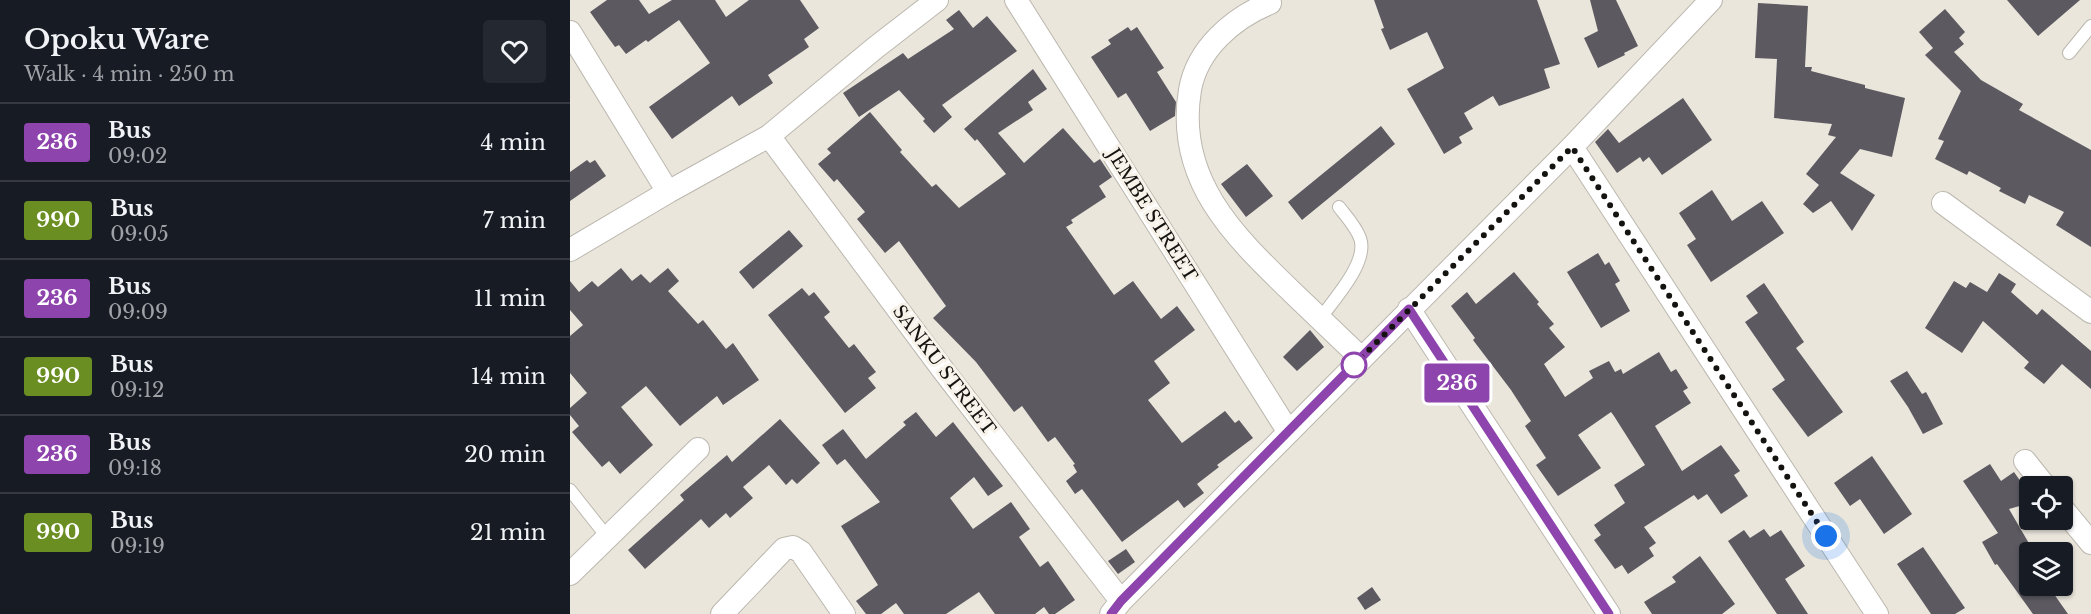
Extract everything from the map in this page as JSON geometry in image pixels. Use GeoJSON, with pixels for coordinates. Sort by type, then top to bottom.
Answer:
{"type":"FeatureCollection","features":[{"type":"Feature","properties":{"kind":"street"},"geometry":{"type":"LineString","coordinates":[[570,250],[769,136],[937,0]]}},
{"type":"Feature","properties":{"kind":"street","name":"JEMBE STREET"},"geometry":{"type":"LineString","coordinates":[[1016,0],[1288,431]]}},
{"type":"Feature","properties":{"kind":"street"},"geometry":{"type":"LineString","coordinates":[[1116,608],[1288,431],[1572,147],[1711,0]]}},
{"type":"Feature","properties":{"kind":"street"},"geometry":{"type":"LineString","coordinates":[[1270,3],[1251,10],[1231,25],[1203,56],[1192,79],[1188,105],[1188,141],[1201,179],[1214,206],[1240,240],[1361,358]]}},
{"type":"Feature","properties":{"kind":"street"},"geometry":{"type":"LineString","coordinates":[[570,32],[668,192]]}},
{"type":"Feature","properties":{"kind":"street","name":"SANKU STREET"},"geometry":{"type":"LineString","coordinates":[[769,136],[1116,608]]}},
{"type":"Feature","properties":{"kind":"street"},"geometry":{"type":"LineString","coordinates":[[1572,147],[1877,614]]}},
{"type":"Feature","properties":{"kind":"street"},"geometry":{"type":"LineString","coordinates":[[1943,202],[2091,312]]}},
{"type":"Feature","properties":{"kind":"street"},"geometry":{"type":"LineString","coordinates":[[1409,309],[1609,614]]}},
{"type":"Feature","properties":{"kind":"street"},"geometry":{"type":"LineString","coordinates":[[570,574],[698,449]]}},
{"type":"Feature","properties":{"kind":"street"},"geometry":{"type":"LineString","coordinates":[[2025,462],[2037,476]]}},
{"type":"Feature","properties":{"kind":"street"},"geometry":{"type":"LineString","coordinates":[[2073,521],[2091,543]]}},
{"type":"Feature","properties":{"kind":"street"},"geometry":{"type":"LineString","coordinates":[[722,614],[784,549],[793,547],[801,552],[844,614]]}},
{"type":"Feature","properties":{"kind":"lane"},"geometry":{"type":"LineString","coordinates":[[2068,53],[2091,26]]}},
{"type":"Feature","properties":{"kind":"lane"},"geometry":{"type":"LineString","coordinates":[[1320,319],[1359,264],[1363,250],[1360,237],[1338,207]]}},
{"type":"Feature","properties":{"kind":"lane"},"geometry":{"type":"LineString","coordinates":[[570,490],[608,538]]}},
{"type":"Feature","properties":{"kind":"building"},"geometry":{"type":"Polygon","coordinates":[[[607,0],[639,0],[649,14],[672,0],[715,0],[726,17],[749,0],[800,0],[819,28],[804,39],[809,47],[768,75],[773,83],[739,106],[732,96],[672,139],[649,107],[710,63],[679,20],[626,54],[619,45],[615,47],[590,12],[607,0]]]}},
{"type":"Feature","properties":{"kind":"building"},"geometry":{"type":"Polygon","coordinates":[[[1374,0],[1537,0],[1560,64],[1544,69],[1550,88],[1499,106],[1493,96],[1464,113],[1473,129],[1459,137],[1462,143],[1444,154],[1407,89],[1444,68],[1427,32],[1390,50],[1381,29],[1384,28],[1374,0]]]}},
{"type":"Feature","properties":{"kind":"building"},"geometry":{"type":"Polygon","coordinates":[[[1590,0],[1616,0],[1638,46],[1598,68],[1584,38],[1598,31],[1590,0]]]}},
{"type":"Feature","properties":{"kind":"building"},"geometry":{"type":"Polygon","coordinates":[[[2007,0],[2080,0],[2038,36],[2007,0]]]}},
{"type":"Feature","properties":{"kind":"building"},"geometry":{"type":"Polygon","coordinates":[[[1758,3],[1808,6],[1805,67],[1812,67],[1811,71],[1905,98],[1892,157],[1860,149],[1840,173],[1875,195],[1852,231],[1831,201],[1813,213],[1803,204],[1819,185],[1806,174],[1836,137],[1828,135],[1832,124],[1774,118],[1777,59],[1755,58],[1758,3]]]}},
{"type":"Feature","properties":{"kind":"building"},"geometry":{"type":"Polygon","coordinates":[[[1945,9],[1965,32],[1959,38],[1964,44],[1954,52],[1981,80],[2023,104],[2019,110],[2091,150],[2091,247],[2056,225],[2064,212],[2029,195],[2025,204],[1999,191],[2001,188],[1969,171],[1967,175],[1935,159],[1944,141],[1938,139],[1961,91],[1925,55],[1933,48],[1919,32],[1945,9]]]}},
{"type":"Feature","properties":{"kind":"building"},"geometry":{"type":"Polygon","coordinates":[[[959,10],[973,28],[987,16],[1017,51],[942,105],[952,117],[934,133],[923,121],[925,119],[899,90],[859,117],[843,93],[903,53],[908,59],[954,29],[946,20],[959,10]]]}},
{"type":"Feature","properties":{"kind":"building"},"geometry":{"type":"Polygon","coordinates":[[[1128,27],[1131,31],[1137,27],[1164,68],[1157,72],[1176,102],[1175,116],[1150,131],[1126,93],[1118,98],[1091,57],[1111,44],[1108,40],[1128,27]]]}},
{"type":"Feature","properties":{"kind":"building"},"geometry":{"type":"Polygon","coordinates":[[[1033,69],[1047,89],[1028,102],[1033,110],[998,133],[1024,163],[1063,128],[1094,163],[1100,159],[1112,177],[1099,186],[1106,197],[1071,220],[1073,223],[1066,227],[1114,295],[1133,281],[1161,319],[1177,306],[1195,330],[1154,361],[1170,383],[1148,400],[1182,443],[1225,411],[1235,423],[1239,420],[1253,438],[1217,465],[1219,467],[1197,484],[1204,493],[1184,508],[1178,500],[1122,542],[1082,489],[1075,494],[1066,481],[1077,472],[1073,465],[1075,464],[1055,437],[1048,442],[1022,406],[1014,412],[976,362],[933,318],[946,306],[899,241],[885,253],[857,219],[865,212],[837,179],[834,182],[818,164],[831,153],[827,149],[870,112],[902,150],[900,152],[932,187],[936,184],[959,208],[1006,174],[977,139],[975,141],[964,129],[1033,69]]]}},
{"type":"Feature","properties":{"kind":"building"},"geometry":{"type":"Polygon","coordinates":[[[1683,98],[1712,140],[1662,175],[1649,157],[1643,162],[1640,157],[1617,173],[1595,142],[1608,129],[1619,143],[1683,98]]]}},
{"type":"Feature","properties":{"kind":"building"},"geometry":{"type":"Polygon","coordinates":[[[1381,126],[1395,144],[1302,220],[1288,202],[1381,126]]]}},
{"type":"Feature","properties":{"kind":"building"},"geometry":{"type":"Polygon","coordinates":[[[587,160],[590,163],[595,160],[606,176],[570,201],[570,172],[587,160]]]}},
{"type":"Feature","properties":{"kind":"building"},"geometry":{"type":"Polygon","coordinates":[[[1247,164],[1273,196],[1246,217],[1221,184],[1247,164]]]}},
{"type":"Feature","properties":{"kind":"building"},"geometry":{"type":"Polygon","coordinates":[[[1712,190],[1732,221],[1762,201],[1784,233],[1711,282],[1687,245],[1696,239],[1679,213],[1712,190]]]}},
{"type":"Feature","properties":{"kind":"building"},"geometry":{"type":"Polygon","coordinates":[[[789,230],[803,246],[753,289],[739,272],[789,230]]]}},
{"type":"Feature","properties":{"kind":"building"},"geometry":{"type":"Polygon","coordinates":[[[1598,253],[1605,265],[1609,262],[1620,281],[1615,284],[1630,311],[1601,328],[1567,272],[1598,253]]]}},
{"type":"Feature","properties":{"kind":"building"},"geometry":{"type":"Polygon","coordinates":[[[621,268],[632,281],[641,274],[650,283],[668,268],[679,281],[668,291],[698,324],[703,320],[726,349],[733,343],[759,380],[723,405],[717,396],[680,426],[646,386],[621,407],[653,445],[620,474],[609,461],[602,467],[572,432],[579,426],[570,415],[570,408],[587,393],[570,373],[570,336],[583,325],[570,310],[570,281],[579,292],[592,281],[598,287],[621,268]]]}},
{"type":"Feature","properties":{"kind":"building"},"geometry":{"type":"Polygon","coordinates":[[[1514,272],[1554,324],[1549,328],[1565,347],[1544,364],[1565,397],[1593,378],[1589,371],[1609,361],[1615,372],[1621,369],[1623,374],[1659,352],[1671,372],[1676,369],[1688,388],[1683,391],[1691,403],[1655,426],[1682,471],[1721,445],[1740,471],[1734,475],[1748,496],[1721,514],[1707,494],[1698,500],[1694,495],[1644,527],[1656,543],[1649,548],[1654,556],[1628,574],[1622,565],[1615,569],[1594,540],[1601,535],[1594,525],[1625,503],[1614,485],[1645,465],[1611,412],[1578,435],[1601,468],[1558,496],[1536,465],[1546,458],[1525,426],[1531,421],[1451,306],[1467,292],[1476,304],[1514,272]]]}},
{"type":"Feature","properties":{"kind":"building"},"geometry":{"type":"Polygon","coordinates":[[[1999,273],[2016,284],[2011,292],[2037,315],[2042,309],[2091,351],[2091,389],[2062,364],[2044,384],[2024,368],[2029,362],[1983,321],[1962,353],[1925,328],[1954,281],[1966,288],[1970,282],[1987,292],[1999,273]]]}},
{"type":"Feature","properties":{"kind":"building"},"geometry":{"type":"Polygon","coordinates":[[[1764,283],[1804,342],[1796,348],[1843,412],[1808,437],[1772,389],[1785,380],[1745,322],[1758,313],[1746,296],[1764,283]]]}},
{"type":"Feature","properties":{"kind":"building"},"geometry":{"type":"Polygon","coordinates":[[[802,288],[809,296],[814,292],[830,312],[824,317],[849,348],[854,344],[876,372],[868,378],[876,388],[845,413],[768,315],[802,288]]]}},
{"type":"Feature","properties":{"kind":"building"},"geometry":{"type":"Polygon","coordinates":[[[1310,330],[1324,347],[1297,371],[1283,357],[1310,330]]]}},
{"type":"Feature","properties":{"kind":"building"},"geometry":{"type":"Polygon","coordinates":[[[1907,371],[1922,394],[1926,392],[1943,424],[1923,434],[1890,381],[1907,371]]]}},
{"type":"Feature","properties":{"kind":"building"},"geometry":{"type":"Polygon","coordinates":[[[916,412],[936,437],[953,422],[1003,486],[988,496],[974,477],[950,498],[973,529],[1011,502],[1030,529],[1019,537],[1040,567],[1048,561],[1075,600],[1055,614],[1049,614],[1044,607],[1035,614],[995,614],[979,592],[946,614],[904,614],[896,603],[881,614],[866,614],[856,601],[878,585],[841,526],[880,502],[845,459],[837,465],[822,445],[843,429],[866,459],[906,425],[903,422],[916,412]]]}},
{"type":"Feature","properties":{"kind":"building"},"geometry":{"type":"Polygon","coordinates":[[[780,419],[820,463],[797,484],[792,479],[786,485],[769,465],[743,487],[753,498],[730,518],[726,513],[709,528],[701,519],[645,569],[628,550],[684,500],[680,495],[727,455],[732,462],[780,419]]]}},
{"type":"Feature","properties":{"kind":"building"},"geometry":{"type":"Polygon","coordinates":[[[1872,456],[1912,514],[1884,534],[1860,499],[1850,506],[1834,483],[1872,456]]]}},
{"type":"Feature","properties":{"kind":"building"},"geometry":{"type":"Polygon","coordinates":[[[1990,464],[2001,481],[2014,472],[2019,479],[2019,506],[2009,509],[2019,530],[2028,542],[2019,542],[2019,595],[1997,564],[1995,565],[1982,542],[1998,533],[1963,481],[1990,464]]]}},
{"type":"Feature","properties":{"kind":"building"},"geometry":{"type":"Polygon","coordinates":[[[1764,529],[1770,537],[1781,530],[1805,566],[1785,579],[1808,614],[1777,614],[1728,541],[1744,530],[1750,538],[1764,529]]]}},
{"type":"Feature","properties":{"kind":"building"},"geometry":{"type":"Polygon","coordinates":[[[1923,547],[1965,608],[1955,614],[1931,614],[1897,564],[1923,547]]]}},
{"type":"Feature","properties":{"kind":"building"},"geometry":{"type":"Polygon","coordinates":[[[1126,549],[1135,562],[1118,574],[1108,561],[1126,549]]]}},
{"type":"Feature","properties":{"kind":"building"},"geometry":{"type":"Polygon","coordinates":[[[1700,556],[1735,604],[1722,614],[1652,614],[1644,602],[1676,582],[1672,577],[1700,556]]]}},
{"type":"Feature","properties":{"kind":"building"},"geometry":{"type":"Polygon","coordinates":[[[1372,587],[1381,600],[1365,610],[1357,598],[1372,587]]]}},
{"type":"Feature","properties":{"kind":"building"},"geometry":{"type":"Polygon","coordinates":[[[2020,596],[2055,596],[2068,614],[2033,614],[2020,596]]]}},
{"type":"Feature","properties":{"kind":"bus line","name":"236"},"geometry":{"type":"LineString","coordinates":[[1111,614],[1121,601],[1409,309],[1609,614]]}},
{"type":"Feature","properties":{"kind":"route"},"geometry":{"type":"LineString","coordinates":[[1354,365],[1572,147],[1826,536]]}}]}
